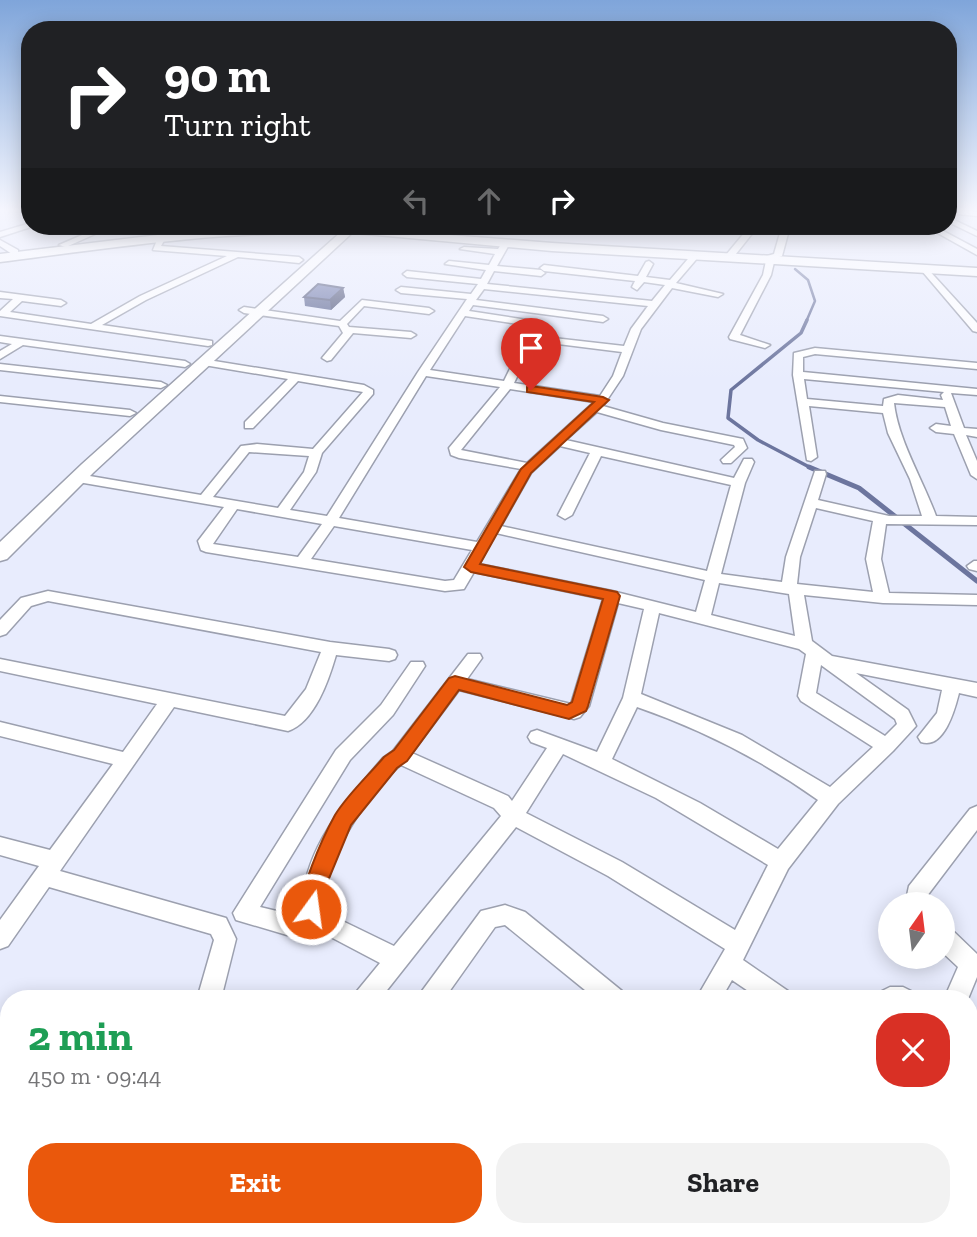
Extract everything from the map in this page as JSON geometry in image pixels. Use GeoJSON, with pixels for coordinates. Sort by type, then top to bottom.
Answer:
{"type":"FeatureCollection","features":[{"type":"Feature","properties":{"kind":"main road"},"geometry":{"type":"LineString","coordinates":[[0,554],[202,362],[294,266]]}},
{"type":"Feature","properties":{"kind":"main road"},"geometry":{"type":"LineString","coordinates":[[123,438],[121,426],[130,413],[208,343],[251,311],[303,266]]}},
{"type":"Feature","properties":{"kind":"main road"},"geometry":{"type":"LineString","coordinates":[[884,266],[977,270]]}},
{"type":"Feature","properties":{"kind":"main road"},"geometry":{"type":"LineString","coordinates":[[910,266],[977,270]]}},
{"type":"Feature","properties":{"kind":"street"},"geometry":{"type":"LineString","coordinates":[[90,328],[143,298],[216,266]]}},
{"type":"Feature","properties":{"kind":"street"},"geometry":{"type":"LineString","coordinates":[[454,266],[487,278],[587,297],[654,304]]}},
{"type":"Feature","properties":{"kind":"street"},"geometry":{"type":"LineString","coordinates":[[301,563],[331,521],[423,372],[494,266]]}},
{"type":"Feature","properties":{"kind":"street"},"geometry":{"type":"LineString","coordinates":[[407,274],[536,279],[545,266]]}},
{"type":"Feature","properties":{"kind":"street"},"geometry":{"type":"LineString","coordinates":[[630,302],[648,266]]}},
{"type":"Feature","properties":{"kind":"street"},"geometry":{"type":"LineString","coordinates":[[233,505],[205,541],[206,547],[451,587],[459,584],[529,467],[599,404],[636,330],[687,266]]}},
{"type":"Feature","properties":{"kind":"street"},"geometry":{"type":"LineString","coordinates":[[765,345],[734,337],[771,266]]}},
{"type":"Feature","properties":{"kind":"street"},"geometry":{"type":"LineString","coordinates":[[925,269],[977,329]]}},
{"type":"Feature","properties":{"kind":"street"},"geometry":{"type":"LineString","coordinates":[[543,271],[596,273],[718,294]]}},
{"type":"Feature","properties":{"kind":"street"},"geometry":{"type":"LineString","coordinates":[[587,297],[596,273]]}},
{"type":"Feature","properties":{"kind":"street"},"geometry":{"type":"LineString","coordinates":[[401,290],[603,319]]}},
{"type":"Feature","properties":{"kind":"street"},"geometry":{"type":"LineString","coordinates":[[0,295],[61,303]]}},
{"type":"Feature","properties":{"kind":"street"},"geometry":{"type":"LineString","coordinates":[[21,298],[2,314],[208,343]]}},
{"type":"Feature","properties":{"kind":"street"},"geometry":{"type":"LineString","coordinates":[[327,358],[362,303],[429,311]]}},
{"type":"Feature","properties":{"kind":"street"},"geometry":{"type":"LineString","coordinates":[[251,311],[411,335]]}},
{"type":"Feature","properties":{"kind":"street"},"geometry":{"type":"LineString","coordinates":[[463,313],[536,323],[532,338],[507,386],[457,443],[455,452],[529,467]]}},
{"type":"Feature","properties":{"kind":"street"},"geometry":{"type":"LineString","coordinates":[[532,338],[628,350]]}},
{"type":"Feature","properties":{"kind":"street"},"geometry":{"type":"LineString","coordinates":[[0,340],[185,364]]}},
{"type":"Feature","properties":{"kind":"street"},"geometry":{"type":"LineString","coordinates":[[0,356],[22,342]]}},
{"type":"Feature","properties":{"kind":"street"},"geometry":{"type":"LineString","coordinates":[[811,457],[798,375],[798,355],[815,351],[977,366]]}},
{"type":"Feature","properties":{"kind":"street"},"geometry":{"type":"LineString","coordinates":[[202,362],[364,388],[369,392],[316,453],[310,472],[281,513]]}},
{"type":"Feature","properties":{"kind":"street"},"geometry":{"type":"LineString","coordinates":[[0,368],[161,385]]}},
{"type":"Feature","properties":{"kind":"street"},"geometry":{"type":"LineString","coordinates":[[423,372],[599,404],[661,426],[739,442],[741,448],[727,460]]}},
{"type":"Feature","properties":{"kind":"street"},"geometry":{"type":"LineString","coordinates":[[798,375],[977,393]]}},
{"type":"Feature","properties":{"kind":"street"},"geometry":{"type":"LineString","coordinates":[[249,425],[296,377]]}},
{"type":"Feature","properties":{"kind":"street"},"geometry":{"type":"LineString","coordinates":[[947,389],[949,404],[977,475]]}},
{"type":"Feature","properties":{"kind":"street"},"geometry":{"type":"LineString","coordinates":[[931,521],[915,477],[894,438],[888,401],[894,398],[949,404]]}},
{"type":"Feature","properties":{"kind":"street"},"geometry":{"type":"LineString","coordinates":[[0,399],[130,413]]}},
{"type":"Feature","properties":{"kind":"street"},"geometry":{"type":"LineString","coordinates":[[802,402],[889,410]]}},
{"type":"Feature","properties":{"kind":"street"},"geometry":{"type":"LineString","coordinates":[[936,428],[977,433]]}},
{"type":"Feature","properties":{"kind":"street"},"geometry":{"type":"LineString","coordinates":[[558,442],[738,484]]}},
{"type":"Feature","properties":{"kind":"street"},"geometry":{"type":"LineString","coordinates":[[204,500],[245,449],[257,447],[316,453]]}},
{"type":"Feature","properties":{"kind":"street"},"geometry":{"type":"LineString","coordinates":[[565,515],[597,452]]}},
{"type":"Feature","properties":{"kind":"street"},"geometry":{"type":"LineString","coordinates":[[702,618],[738,484],[748,462]]}},
{"type":"Feature","properties":{"kind":"street"},"geometry":{"type":"LineString","coordinates":[[820,474],[813,503],[793,557],[792,590],[815,652],[807,696],[887,746]]}},
{"type":"Feature","properties":{"kind":"street"},"geometry":{"type":"LineString","coordinates":[[78,478],[482,547]]}},
{"type":"Feature","properties":{"kind":"street"},"geometry":{"type":"LineString","coordinates":[[813,503],[890,520],[977,521]]}},
{"type":"Feature","properties":{"kind":"street"},"geometry":{"type":"LineString","coordinates":[[883,598],[873,567],[890,520]]}},
{"type":"Feature","properties":{"kind":"street"},"geometry":{"type":"LineString","coordinates":[[492,528],[712,577],[792,590],[883,598],[977,600]]}},
{"type":"Feature","properties":{"kind":"street"},"geometry":{"type":"LineString","coordinates":[[471,567],[702,618],[815,652],[976,691]]}},
{"type":"Feature","properties":{"kind":"street"},"geometry":{"type":"LineString","coordinates":[[0,630],[26,602],[48,596],[330,648],[389,655]]}},
{"type":"Feature","properties":{"kind":"street"},"geometry":{"type":"LineString","coordinates":[[455,683],[574,712],[580,706],[612,596]]}},
{"type":"Feature","properties":{"kind":"street"},"geometry":{"type":"LineString","coordinates":[[601,762],[632,698],[653,606]]}},
{"type":"Feature","properties":{"kind":"street"},"geometry":{"type":"LineString","coordinates":[[0,665],[288,724],[300,715],[326,663],[330,648]]}},
{"type":"Feature","properties":{"kind":"street"},"geometry":{"type":"LineString","coordinates":[[713,990],[781,862],[831,798],[907,726],[902,715],[815,652]]}},
{"type":"Feature","properties":{"kind":"street"},"geometry":{"type":"LineString","coordinates":[[398,960],[314,918],[311,909],[314,888],[343,820],[390,762],[401,756],[474,658]]}},
{"type":"Feature","properties":{"kind":"street"},"geometry":{"type":"LineString","coordinates":[[311,909],[287,924],[244,914],[343,755],[387,710],[416,666]]}},
{"type":"Feature","properties":{"kind":"street"},"geometry":{"type":"LineString","coordinates":[[927,737],[945,716],[952,685]]}},
{"type":"Feature","properties":{"kind":"street"},"geometry":{"type":"LineString","coordinates":[[632,698],[673,711],[756,752],[831,798]]}},
{"type":"Feature","properties":{"kind":"street"},"geometry":{"type":"LineString","coordinates":[[0,938],[169,701]]}},
{"type":"Feature","properties":{"kind":"street"},"geometry":{"type":"LineString","coordinates":[[0,729],[126,760]]}},
{"type":"Feature","properties":{"kind":"street"},"geometry":{"type":"LineString","coordinates":[[537,737],[601,762],[723,826],[781,862]]}},
{"type":"Feature","properties":{"kind":"street"},"geometry":{"type":"LineString","coordinates":[[373,990],[513,816],[559,744]]}},
{"type":"Feature","properties":{"kind":"street"},"geometry":{"type":"LineString","coordinates":[[401,756],[502,802],[513,816],[615,869],[733,954],[771,990]]}},
{"type":"Feature","properties":{"kind":"street"},"geometry":{"type":"LineString","coordinates":[[917,892],[977,815]]}},
{"type":"Feature","properties":{"kind":"street"},"geometry":{"type":"LineString","coordinates":[[0,846],[49,869],[218,926],[225,939],[211,990]]}},
{"type":"Feature","properties":{"kind":"street"},"geometry":{"type":"LineString","coordinates":[[437,990],[489,918],[505,915],[517,919],[603,990]]}},
{"type":"Feature","properties":{"kind":"street"},"geometry":{"type":"LineString","coordinates":[[956,949],[974,968],[961,990]]}},
{"type":"Feature","properties":{"kind":"building"},"geometry":{"type":"Polygon","coordinates":[[[318,284],[343,288],[330,300],[304,297],[318,284]]]}},
{"type":"Feature","properties":{"kind":"waterway"},"geometry":{"type":"LineString","coordinates":[[795,269],[808,280],[815,301],[806,322]]}},
{"type":"Feature","properties":{"kind":"waterway"},"geometry":{"type":"LineString","coordinates":[[807,320],[801,333],[731,390],[728,418],[758,440],[810,467]]}},
{"type":"Feature","properties":{"kind":"waterway"},"geometry":{"type":"LineString","coordinates":[[810,467],[859,488],[977,581]]}},
{"type":"Feature","properties":{"kind":"route"},"geometry":{"type":"LineString","coordinates":[[311,909],[314,888],[343,820],[390,762],[401,756],[455,683],[569,712],[574,712],[580,706],[612,596],[471,567],[529,467],[603,400],[531,390]]}}]}
